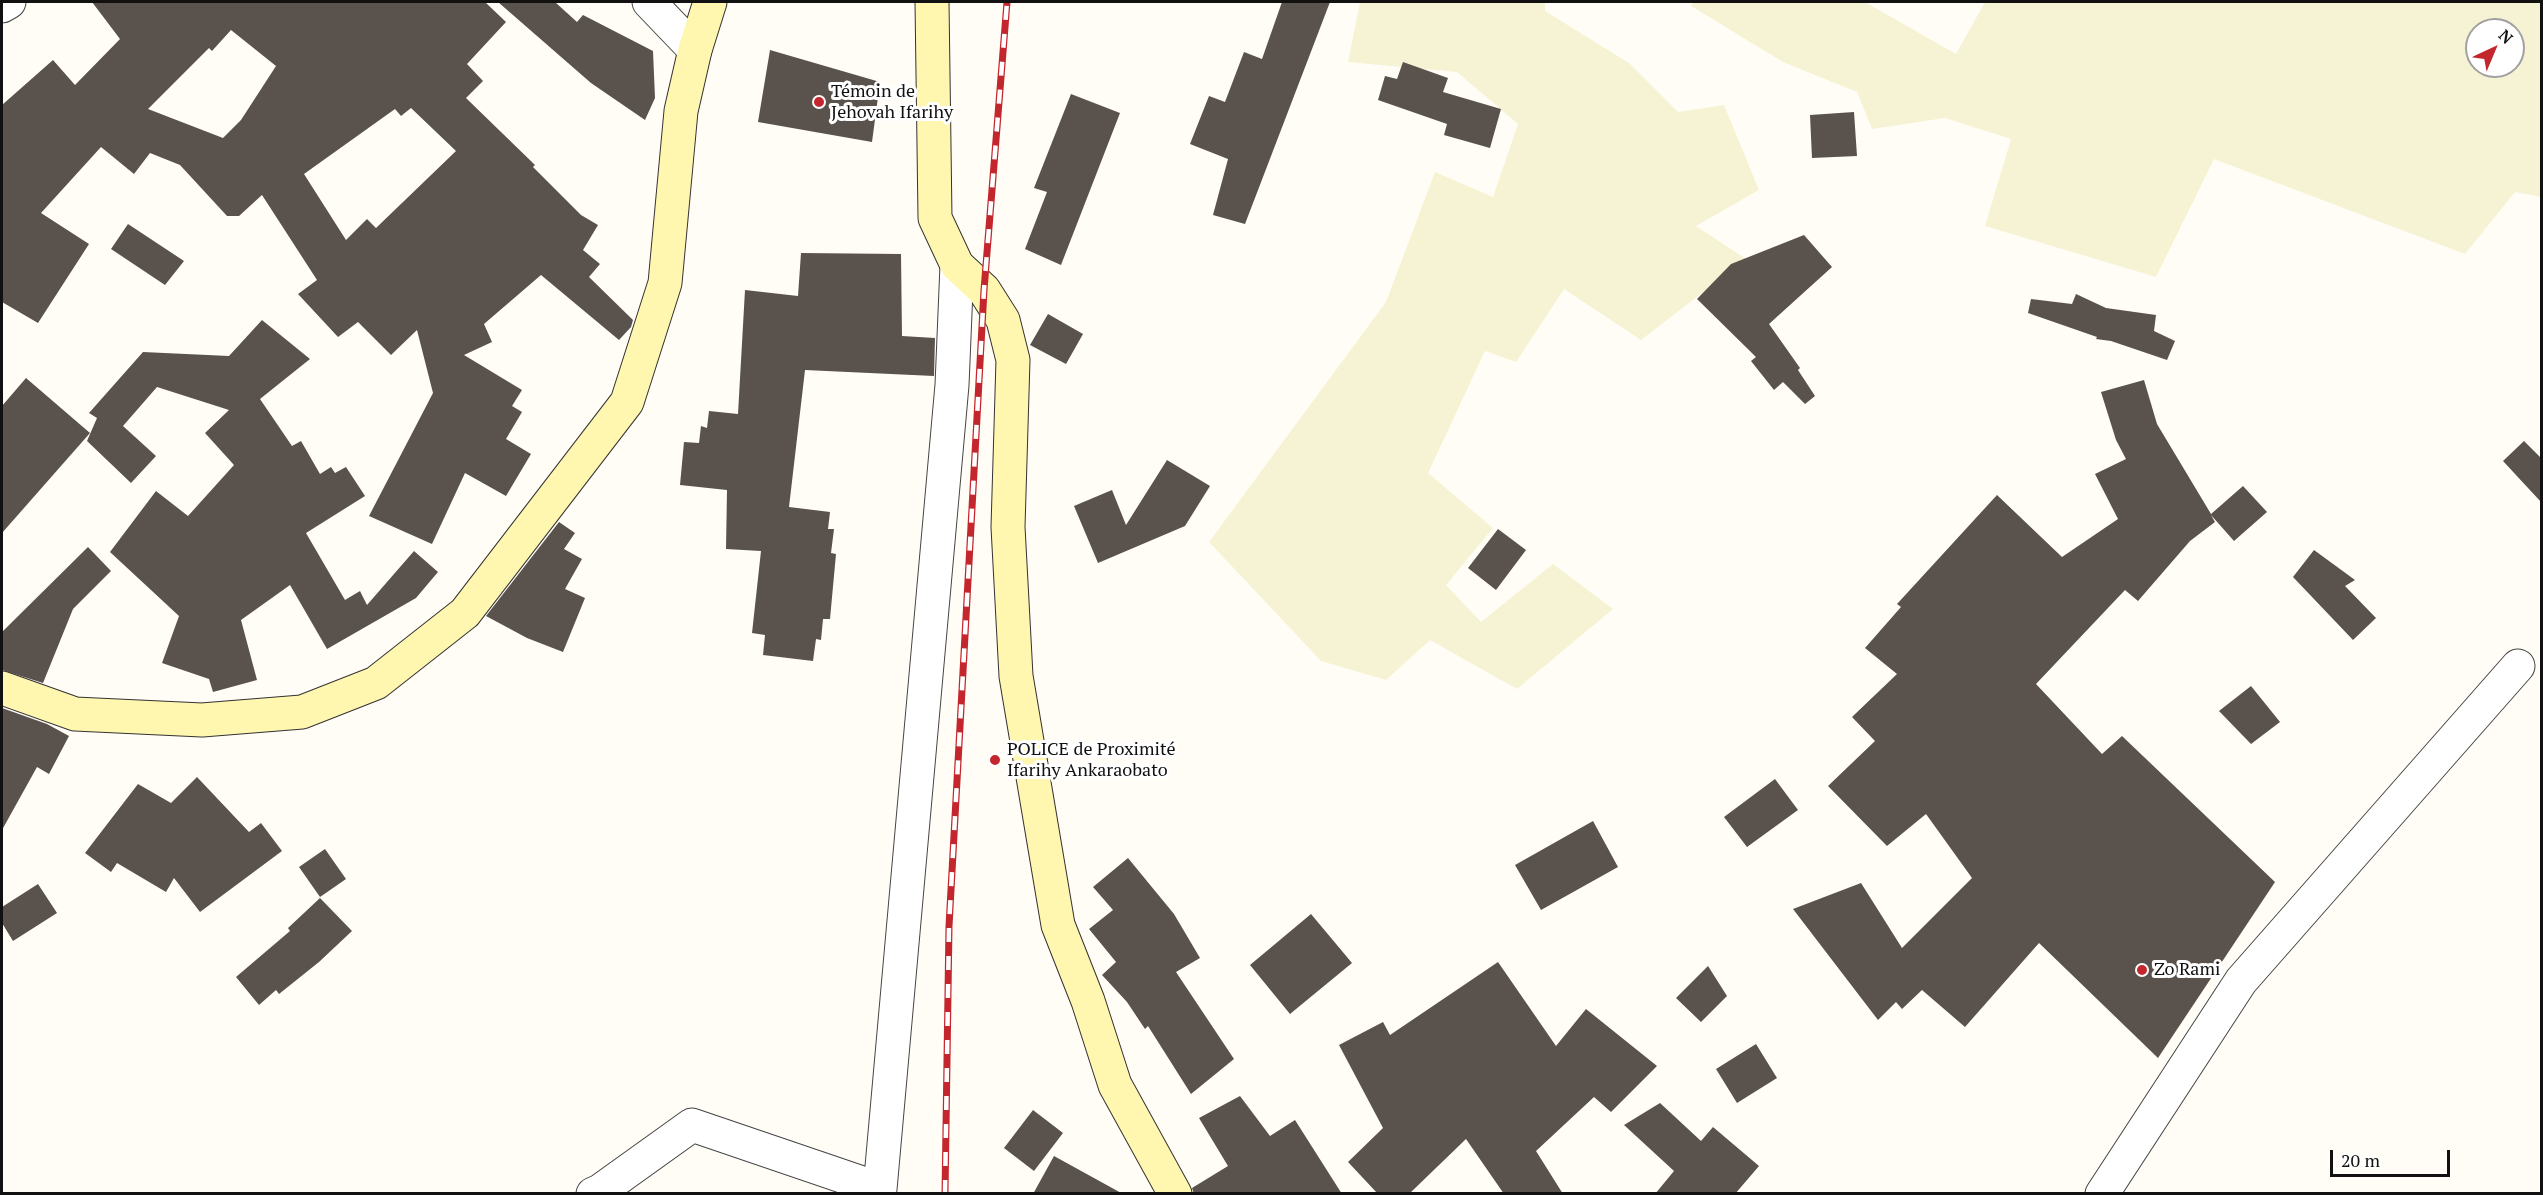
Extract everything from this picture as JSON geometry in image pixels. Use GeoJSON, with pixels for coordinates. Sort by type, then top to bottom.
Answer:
{"type":"FeatureCollection","features":[{"type":"Feature","properties":{"kind":"street"},"geometry":{"type":"LineString","coordinates":[[2,6],[9,2]]}},
{"type":"Feature","properties":{"kind":"street"},"geometry":{"type":"LineString","coordinates":[[649,2],[695,50]]}},
{"type":"Feature","properties":{"kind":"street"},"geometry":{"type":"LineString","coordinates":[[2,688],[75,714],[202,720],[302,712],[376,683],[465,613],[627,402],[665,283],[681,111],[695,50],[710,2]]}},
{"type":"Feature","properties":{"kind":"street"},"geometry":{"type":"LineString","coordinates":[[932,2],[935,218],[957,265],[984,290],[1003,320],[1013,360],[1008,527],[1016,676],[1058,925],[1088,1001],[1115,1085],[1175,1194]]}},
{"type":"Feature","properties":{"kind":"street"},"geometry":{"type":"LineString","coordinates":[[593,1194],[692,1125],[880,1189],[952,385],[957,265]]}},
{"type":"Feature","properties":{"kind":"street"},"geometry":{"type":"LineString","coordinates":[[2102,1194],[2241,981],[2518,666]]}},
{"type":"Feature","properties":{"kind":"shaded area"},"geometry":{"type":"Polygon","coordinates":[[[1360,2],[1545,2],[1545,11],[1629,63],[1678,112],[1724,105],[1759,190],[1696,226],[1746,259],[1641,340],[1564,289],[1516,362],[1485,351],[1428,473],[1493,528],[1446,585],[1481,622],[1553,564],[1613,609],[1517,689],[1430,640],[1386,680],[1321,661],[1209,542],[1386,302],[1435,172],[1493,197],[1518,124],[1457,72],[1348,62],[1360,2]]]}},
{"type":"Feature","properties":{"kind":"shaded area"},"geometry":{"type":"Polygon","coordinates":[[[1693,2],[1865,2],[1956,54],[1985,2],[2541,2],[2541,197],[2515,192],[2465,254],[2214,159],[2156,277],[1985,226],[2011,139],[1945,118],[1872,129],[1857,92],[1783,62],[1691,6],[1693,2]]]}},
{"type":"Feature","properties":{"kind":"building"},"geometry":{"type":"Polygon","coordinates":[[[92,2],[485,2],[506,22],[467,64],[483,81],[466,98],[535,165],[533,167],[581,215],[598,225],[583,250],[600,264],[589,277],[633,320],[631,327],[619,340],[541,275],[484,324],[492,342],[464,355],[522,390],[512,406],[522,412],[506,439],[531,454],[506,496],[465,473],[432,544],[369,516],[433,393],[417,330],[391,355],[358,322],[338,337],[298,294],[317,280],[262,195],[239,216],[227,216],[180,165],[150,153],[134,174],[101,147],[41,213],[89,244],[38,323],[2,302],[2,105],[53,60],[75,85],[120,39],[92,2]],[[231,30],[212,51],[209,48],[148,109],[223,138],[241,120],[276,66],[231,30]],[[411,108],[401,116],[395,109],[304,174],[346,240],[367,219],[376,228],[456,151],[411,108]]]}},
{"type":"Feature","properties":{"kind":"building"},"geometry":{"type":"Polygon","coordinates":[[[498,2],[555,2],[577,22],[583,15],[653,51],[655,98],[645,120],[591,83],[498,2]]]}},
{"type":"Feature","properties":{"kind":"building"},"geometry":{"type":"Polygon","coordinates":[[[1282,2],[1330,2],[1245,224],[1213,215],[1228,159],[1190,144],[1209,96],[1225,102],[1244,52],[1262,59],[1282,2]]]}},
{"type":"Feature","properties":{"kind":"building","name":"Témoin de Jehovah Ifarihy"},"geometry":{"type":"Polygon","coordinates":[[[770,50],[880,82],[872,142],[758,122],[770,50]]]}},
{"type":"Feature","properties":{"kind":"building"},"geometry":{"type":"Polygon","coordinates":[[[1403,62],[1448,78],[1443,92],[1501,109],[1490,148],[1444,135],[1447,124],[1378,100],[1385,76],[1397,79],[1403,62]]]}},
{"type":"Feature","properties":{"kind":"building"},"geometry":{"type":"Polygon","coordinates":[[[1071,94],[1120,113],[1061,265],[1025,249],[1047,192],[1034,188],[1071,94]]]}},
{"type":"Feature","properties":{"kind":"building"},"geometry":{"type":"Polygon","coordinates":[[[1854,112],[1857,156],[1812,158],[1810,115],[1854,112]]]}},
{"type":"Feature","properties":{"kind":"building"},"geometry":{"type":"Polygon","coordinates":[[[128,224],[184,261],[165,285],[111,249],[128,224]]]}},
{"type":"Feature","properties":{"kind":"building"},"geometry":{"type":"Polygon","coordinates":[[[1804,235],[1832,267],[1769,324],[1800,368],[1798,370],[1815,396],[1805,404],[1783,382],[1774,390],[1751,361],[1756,357],[1697,299],[1731,264],[1804,235]]]}},
{"type":"Feature","properties":{"kind":"building"},"geometry":{"type":"Polygon","coordinates":[[[801,253],[901,254],[902,336],[935,338],[934,376],[805,370],[789,507],[830,512],[828,529],[834,529],[831,553],[836,554],[830,619],[823,619],[821,640],[816,639],[813,661],[763,655],[765,635],[752,633],[761,551],[726,549],[727,490],[680,485],[684,442],[699,443],[701,426],[707,428],[709,411],[738,414],[745,290],[798,296],[801,253]]]}},
{"type":"Feature","properties":{"kind":"building"},"geometry":{"type":"Polygon","coordinates":[[[2076,294],[2106,308],[2156,315],[2154,331],[2175,341],[2167,360],[2111,341],[2096,339],[2097,337],[2028,313],[2031,299],[2072,304],[2076,294]]]}},
{"type":"Feature","properties":{"kind":"building"},"geometry":{"type":"Polygon","coordinates":[[[1048,314],[1083,334],[1066,364],[1030,345],[1048,314]]]}},
{"type":"Feature","properties":{"kind":"building"},"geometry":{"type":"Polygon","coordinates":[[[262,320],[310,359],[260,399],[292,446],[301,441],[320,474],[331,467],[335,473],[346,467],[365,496],[306,533],[345,600],[360,591],[367,605],[414,551],[438,572],[416,598],[327,649],[290,585],[241,620],[257,680],[213,692],[209,679],[162,663],[179,616],[110,552],[156,491],[188,516],[234,465],[205,433],[229,410],[157,387],[123,426],[156,456],[131,483],[87,441],[97,418],[89,413],[143,352],[229,356],[262,320]]]}},
{"type":"Feature","properties":{"kind":"building"},"geometry":{"type":"Polygon","coordinates":[[[26,378],[90,433],[2,533],[2,406],[26,378]]]}},
{"type":"Feature","properties":{"kind":"building"},"geometry":{"type":"Polygon","coordinates":[[[2144,380],[2157,424],[2211,514],[2243,486],[2267,512],[2234,541],[2211,515],[2215,522],[2190,541],[2138,601],[2125,590],[2036,684],[2102,754],[2122,736],[2275,882],[2158,1058],[2039,943],[1965,1027],[1922,990],[1902,1009],[1896,1002],[1878,1020],[1793,909],[1861,883],[1902,948],[1972,878],[1926,814],[1887,846],[1828,786],[1875,741],[1852,717],[1897,674],[1865,648],[1901,607],[1897,604],[1997,495],[2062,557],[2118,519],[2095,474],[2126,459],[2116,440],[2101,392],[2144,380]]]}},
{"type":"Feature","properties":{"kind":"building"},"geometry":{"type":"Polygon","coordinates":[[[2524,441],[2541,458],[2541,502],[2503,461],[2524,441]]]}},
{"type":"Feature","properties":{"kind":"building"},"geometry":{"type":"Polygon","coordinates":[[[1167,460],[1210,486],[1185,526],[1098,563],[1074,506],[1112,490],[1126,525],[1167,460]]]}},
{"type":"Feature","properties":{"kind":"building"},"geometry":{"type":"Polygon","coordinates":[[[559,522],[575,533],[564,549],[582,559],[565,589],[585,598],[563,652],[527,638],[486,616],[559,522]]]}},
{"type":"Feature","properties":{"kind":"building"},"geometry":{"type":"Polygon","coordinates":[[[1498,529],[1526,550],[1496,590],[1468,568],[1498,529]]]}},
{"type":"Feature","properties":{"kind":"building"},"geometry":{"type":"Polygon","coordinates":[[[88,547],[111,571],[73,609],[43,683],[2,670],[2,632],[88,547]]]}},
{"type":"Feature","properties":{"kind":"building"},"geometry":{"type":"Polygon","coordinates":[[[2314,550],[2355,580],[2345,586],[2376,618],[2353,640],[2293,577],[2314,550]]]}},
{"type":"Feature","properties":{"kind":"building"},"geometry":{"type":"Polygon","coordinates":[[[2251,686],[2280,722],[2251,744],[2219,711],[2251,686]]]}},
{"type":"Feature","properties":{"kind":"building"},"geometry":{"type":"Polygon","coordinates":[[[2,708],[47,724],[69,736],[49,774],[37,767],[2,830],[2,708]]]}},
{"type":"Feature","properties":{"kind":"building"},"geometry":{"type":"Polygon","coordinates":[[[197,777],[249,832],[261,823],[282,851],[200,912],[174,878],[166,892],[117,863],[111,872],[85,853],[138,784],[171,803],[197,777]]]}},
{"type":"Feature","properties":{"kind":"building"},"geometry":{"type":"Polygon","coordinates":[[[1775,779],[1798,810],[1747,847],[1724,817],[1775,779]]]}},
{"type":"Feature","properties":{"kind":"building"},"geometry":{"type":"Polygon","coordinates":[[[1593,821],[1618,867],[1541,910],[1515,865],[1593,821]]]}},
{"type":"Feature","properties":{"kind":"building"},"geometry":{"type":"Polygon","coordinates":[[[325,849],[346,879],[320,897],[299,867],[325,849]]]}},
{"type":"Feature","properties":{"kind":"building"},"geometry":{"type":"Polygon","coordinates":[[[1128,858],[1174,914],[1200,958],[1176,972],[1234,1059],[1191,1094],[1148,1026],[1145,1029],[1127,1002],[1102,975],[1116,962],[1089,929],[1113,910],[1093,887],[1128,858]]]}},
{"type":"Feature","properties":{"kind":"building"},"geometry":{"type":"Polygon","coordinates":[[[38,884],[57,913],[13,941],[2,923],[2,907],[38,884]]]}},
{"type":"Feature","properties":{"kind":"building"},"geometry":{"type":"Polygon","coordinates":[[[320,898],[352,931],[319,962],[279,994],[276,990],[259,1005],[236,977],[290,931],[288,928],[320,898]]]}},
{"type":"Feature","properties":{"kind":"building"},"geometry":{"type":"Polygon","coordinates":[[[1311,914],[1352,963],[1290,1014],[1250,965],[1311,914]]]}},
{"type":"Feature","properties":{"kind":"building"},"geometry":{"type":"Polygon","coordinates":[[[1498,962],[1556,1046],[1586,1009],[1657,1066],[1611,1112],[1594,1097],[1536,1151],[1563,1194],[1504,1194],[1466,1139],[1409,1194],[1378,1194],[1348,1162],[1383,1128],[1339,1045],[1383,1022],[1390,1035],[1498,962]]]}},
{"type":"Feature","properties":{"kind":"building"},"geometry":{"type":"Polygon","coordinates":[[[1708,966],[1727,996],[1701,1022],[1676,998],[1708,966]]]}},
{"type":"Feature","properties":{"kind":"building"},"geometry":{"type":"Polygon","coordinates":[[[1756,1044],[1777,1078],[1737,1103],[1716,1069],[1756,1044]]]}},
{"type":"Feature","properties":{"kind":"building"},"geometry":{"type":"Polygon","coordinates":[[[1240,1096],[1270,1136],[1295,1120],[1342,1194],[1194,1194],[1192,1188],[1228,1166],[1199,1118],[1240,1096]]]}},
{"type":"Feature","properties":{"kind":"building"},"geometry":{"type":"Polygon","coordinates":[[[1660,1103],[1701,1141],[1713,1127],[1759,1166],[1735,1194],[1655,1194],[1674,1171],[1624,1125],[1660,1103]]]}},
{"type":"Feature","properties":{"kind":"building"},"geometry":{"type":"Polygon","coordinates":[[[1033,1110],[1063,1133],[1034,1171],[1004,1148],[1033,1110]]]}},
{"type":"Feature","properties":{"kind":"building"},"geometry":{"type":"Polygon","coordinates":[[[1054,1156],[1123,1194],[1033,1194],[1054,1156]]]}},
{"type":"Feature","properties":{"kind":"railway"},"geometry":{"type":"LineString","coordinates":[[945,1194],[949,926],[984,290],[1007,2]]}},
{"type":"Feature","properties":{"kind":"place","name":"Témoin de Jehovah Ifarihy"},"geometry":{"type":"Point","coordinates":[819,102]}},
{"type":"Feature","properties":{"kind":"place","name":"POLICE de Proximité Ifarihy Ankaraobato"},"geometry":{"type":"Point","coordinates":[995,760]}},
{"type":"Feature","properties":{"kind":"place","name":"Zo Rami"},"geometry":{"type":"Point","coordinates":[2142,970]}}]}
